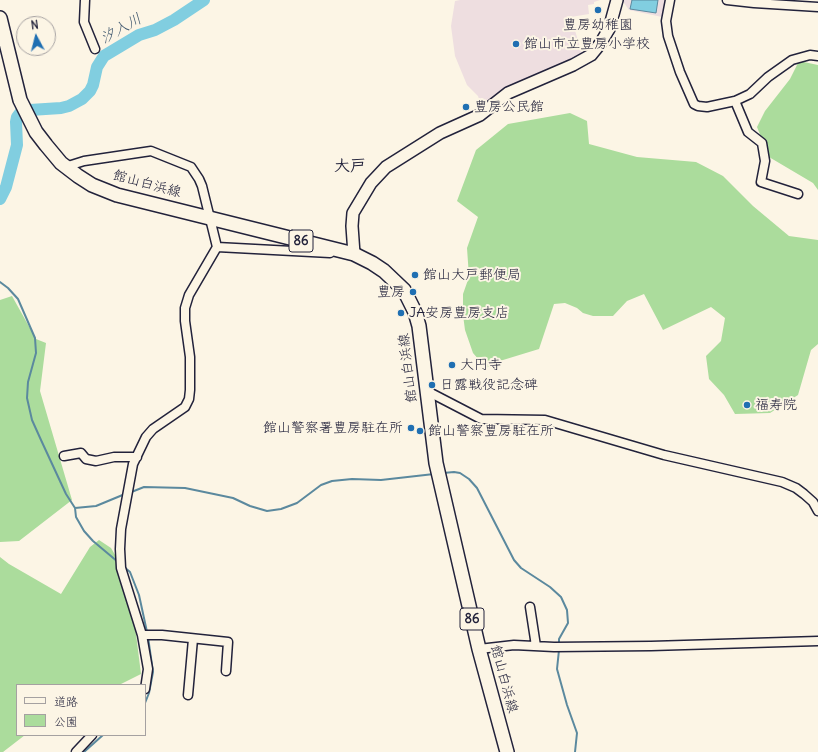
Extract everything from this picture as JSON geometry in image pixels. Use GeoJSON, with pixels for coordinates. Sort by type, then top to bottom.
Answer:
{"type":"FeatureCollection","features":[{"type":"Feature","properties":{"kind":"main road","name":"館山白浜線"},"geometry":{"type":"LineString","coordinates":[[0,18],[20,100],[36,132],[54,156],[65,167],[92,185],[117,194],[354,254],[384,271],[404,290],[411,302],[419,326],[436,463],[479,649],[507,752]]}},
{"type":"Feature","properties":{"kind":"street"},"geometry":{"type":"LineString","coordinates":[[84,0],[84,22],[95,49]]}},
{"type":"Feature","properties":{"kind":"street"},"geometry":{"type":"LineString","coordinates":[[217,247],[354,254],[352,226],[353,213],[371,183],[386,167],[440,132],[480,115],[508,93],[573,65],[591,55],[609,29],[617,0]]}},
{"type":"Feature","properties":{"kind":"street"},"geometry":{"type":"LineString","coordinates":[[670,0],[666,21],[668,36],[678,67],[694,104],[698,106],[707,107],[735,101],[750,94],[768,77],[792,60],[810,55],[818,56]]}},
{"type":"Feature","properties":{"kind":"street"},"geometry":{"type":"LineString","coordinates":[[727,0],[818,7]]}},
{"type":"Feature","properties":{"kind":"street"},"geometry":{"type":"LineString","coordinates":[[735,101],[748,132],[762,143],[765,162],[761,182],[798,194]]}},
{"type":"Feature","properties":{"kind":"street"},"geometry":{"type":"LineString","coordinates":[[65,167],[84,161],[151,151],[191,167],[202,186],[217,247],[189,295],[185,308],[185,321],[190,356],[189,400],[185,408],[153,429],[146,437],[133,464],[121,529],[121,568],[147,635],[148,669],[146,684]]}},
{"type":"Feature","properties":{"kind":"street"},"geometry":{"type":"LineString","coordinates":[[427,391],[481,419],[545,420],[664,455],[782,482],[796,488],[804,494],[813,502],[818,511]]}},
{"type":"Feature","properties":{"kind":"street"},"geometry":{"type":"LineString","coordinates":[[64,456],[81,453],[86,459],[96,461],[114,457],[137,457]]}},
{"type":"Feature","properties":{"kind":"street"},"geometry":{"type":"LineString","coordinates":[[530,608],[536,646]]}},
{"type":"Feature","properties":{"kind":"street"},"geometry":{"type":"LineString","coordinates":[[147,635],[228,642],[226,671]]}},
{"type":"Feature","properties":{"kind":"street"},"geometry":{"type":"LineString","coordinates":[[188,695],[193,639]]}},
{"type":"Feature","properties":{"kind":"street"},"geometry":{"type":"LineString","coordinates":[[479,649],[514,645],[554,647],[651,646],[818,641]]}},
{"type":"Feature","properties":{"kind":"street"},"geometry":{"type":"LineString","coordinates":[[76,752],[91,736]]}},
{"type":"Feature","properties":{"kind":"shaded area","name":"館山市立豊房小学校"},"geometry":{"type":"Polygon","coordinates":[[[600,0],[594,2],[594,4],[588,5],[589,14],[571,17],[582,54],[572,60],[507,87],[493,100],[481,105],[478,96],[467,85],[455,56],[451,26],[455,1],[600,0]]]}},
{"type":"Feature","properties":{"kind":"shaded area","name":"館山市立豊房小学校"},"geometry":{"type":"Polygon","coordinates":[[[622,0],[666,0],[662,17],[629,10],[622,0]]]}},
{"type":"Feature","properties":{"kind":"green space"},"geometry":{"type":"Polygon","coordinates":[[[799,61],[818,65],[818,190],[813,183],[769,157],[757,127],[765,111],[790,79],[799,61]]]}},
{"type":"Feature","properties":{"kind":"green space"},"geometry":{"type":"Polygon","coordinates":[[[570,113],[587,121],[589,144],[637,157],[696,162],[723,176],[753,206],[789,236],[818,240],[818,344],[811,350],[798,395],[770,413],[735,414],[724,395],[709,379],[706,356],[721,341],[725,318],[711,307],[663,330],[644,294],[627,301],[613,316],[593,316],[583,313],[577,308],[565,303],[554,304],[539,349],[503,360],[486,368],[473,353],[465,330],[463,294],[469,277],[467,248],[478,217],[457,201],[476,150],[508,124],[570,113]]]}},
{"type":"Feature","properties":{"kind":"green space"},"geometry":{"type":"Polygon","coordinates":[[[12,296],[36,339],[46,343],[40,391],[72,500],[19,541],[0,542],[0,300],[12,296]]]}},
{"type":"Feature","properties":{"kind":"green space"},"geometry":{"type":"Polygon","coordinates":[[[99,540],[111,548],[129,579],[141,674],[121,684],[16,684],[16,736],[24,736],[3,752],[0,752],[0,557],[9,564],[61,594],[90,547],[99,540]]]}},
{"type":"Feature","properties":{"kind":"water"},"geometry":{"type":"Polygon","coordinates":[[[632,0],[658,0],[656,13],[630,9],[632,0]]]}},
{"type":"Feature","properties":{"kind":"waterway","name":"汐入川"},"geometry":{"type":"LineString","coordinates":[[0,199],[6,187],[17,145],[16,122],[20,113],[30,110],[61,108],[69,106],[82,99],[90,91],[97,67],[104,56],[139,35],[155,30],[174,20],[204,0]]}},
{"type":"Feature","properties":{"kind":"waterway"},"geometry":{"type":"LineString","coordinates":[[0,282],[18,299],[35,338],[36,353],[28,382],[27,398],[32,420],[66,494],[75,508],[76,517],[84,531],[93,541],[118,562]]}},
{"type":"Feature","properties":{"kind":"waterway"},"geometry":{"type":"LineString","coordinates":[[443,473],[460,473],[469,479],[477,488],[514,560],[521,568],[550,587],[561,597],[567,610],[568,623],[559,639],[559,645]]}},
{"type":"Feature","properties":{"kind":"waterway"},"geometry":{"type":"LineString","coordinates":[[129,493],[144,487],[185,488],[233,498],[250,506],[267,511],[281,509],[297,503],[321,485],[332,481],[352,479],[381,480],[434,474]]}},
{"type":"Feature","properties":{"kind":"waterway"},"geometry":{"type":"LineString","coordinates":[[75,508],[96,506],[125,494]]}},
{"type":"Feature","properties":{"kind":"waterway"},"geometry":{"type":"LineString","coordinates":[[123,566],[130,572],[139,595],[147,632]]}},
{"type":"Feature","properties":{"kind":"waterway"},"geometry":{"type":"LineString","coordinates":[[146,700],[153,672],[148,637]]}},
{"type":"Feature","properties":{"kind":"waterway"},"geometry":{"type":"LineString","coordinates":[[559,650],[557,669],[577,733],[575,752]]}},
{"type":"Feature","properties":{"kind":"waterway"},"geometry":{"type":"LineString","coordinates":[[84,752],[102,736]]}},
{"type":"Feature","properties":{"kind":"place","name":"豊房幼稚園"},"geometry":{"type":"Point","coordinates":[598,10]}},
{"type":"Feature","properties":{"kind":"place","name":"館山市立豊房小学校"},"geometry":{"type":"Point","coordinates":[516,44]}},
{"type":"Feature","properties":{"kind":"place","name":"豊房公民館"},"geometry":{"type":"Point","coordinates":[466,107]}},
{"type":"Feature","properties":{"kind":"place","name":"館山大戸郵便局"},"geometry":{"type":"Point","coordinates":[415,275]}},
{"type":"Feature","properties":{"kind":"place","name":"豊房"},"geometry":{"type":"Point","coordinates":[413,292]}},
{"type":"Feature","properties":{"kind":"place","name":"JA安房豊房支店"},"geometry":{"type":"Point","coordinates":[401,313]}},
{"type":"Feature","properties":{"kind":"place","name":"大円寺"},"geometry":{"type":"Point","coordinates":[452,365]}},
{"type":"Feature","properties":{"kind":"place","name":"日露戦役記念碑"},"geometry":{"type":"Point","coordinates":[432,385]}},
{"type":"Feature","properties":{"kind":"place","name":"福寿院"},"geometry":{"type":"Point","coordinates":[747,405]}},
{"type":"Feature","properties":{"kind":"place","name":"館山警察署豊房駐在所"},"geometry":{"type":"Point","coordinates":[411,428]}},
{"type":"Feature","properties":{"kind":"place","name":"館山警察豊房駐在所"},"geometry":{"type":"Point","coordinates":[420,431]}},
{"type":"Feature","properties":{"kind":"district","name":"大戸"},"geometry":{"type":"Point","coordinates":[350,166]}}]}
